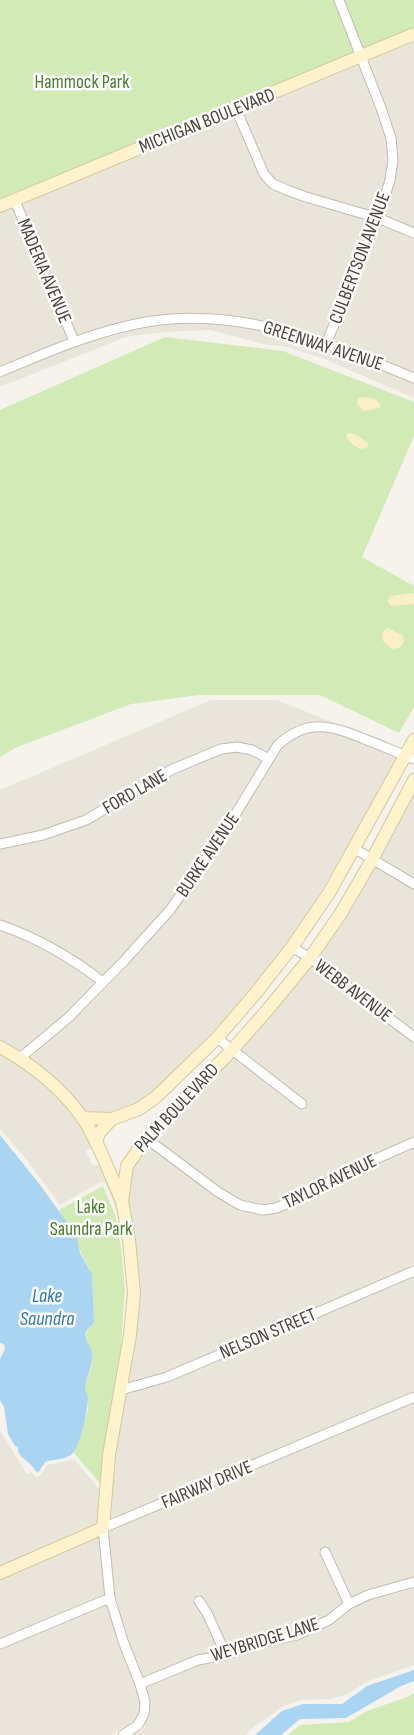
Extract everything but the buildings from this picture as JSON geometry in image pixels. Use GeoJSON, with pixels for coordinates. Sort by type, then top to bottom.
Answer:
{"type":"FeatureCollection","features":[{"type":"Feature","properties":{"kind":"street","name":"CULBERTSON AVENUE"},"geometry":{"type":"LineString","coordinates":[[326,344],[378,218],[390,180],[393,160],[391,138],[386,123],[339,0]]}},
{"type":"Feature","properties":{"kind":"street","name":"MICHIGAN BOULEVARD"},"geometry":{"type":"LineString","coordinates":[[0,206],[414,34]]}},
{"type":"Feature","properties":{"kind":"street"},"geometry":{"type":"LineString","coordinates":[[236,109],[264,174],[273,184],[296,194],[378,218],[414,233]]}},
{"type":"Feature","properties":{"kind":"street","name":"MADERIA AVENUE"},"geometry":{"type":"LineString","coordinates":[[15,200],[74,341]]}},
{"type":"Feature","properties":{"kind":"street","name":"GREENWAY AVENUE"},"geometry":{"type":"LineString","coordinates":[[0,372],[74,341],[137,324],[172,319],[211,319],[252,323],[282,330],[326,344],[414,378]]}},
{"type":"Feature","properties":{"kind":"street","name":"BURKE AVENUE"},"geometry":{"type":"LineString","coordinates":[[20,1058],[68,1018],[140,945],[170,910],[224,833],[277,746],[287,737],[300,730],[314,726],[329,727],[344,730],[410,758]]}},
{"type":"Feature","properties":{"kind":"street","name":"PALM BOULEVARD"},"geometry":{"type":"LineString","coordinates":[[112,1119],[140,1109],[156,1097],[217,1038],[255,994],[292,947],[329,893],[410,758],[414,740]]}},
{"type":"Feature","properties":{"kind":"street","name":"FORD LANE"},"geometry":{"type":"LineString","coordinates":[[0,844],[43,835],[86,820],[172,769],[221,749],[237,747],[252,750],[269,759]]}},
{"type":"Feature","properties":{"kind":"street","name":"PALM BOULEVARD"},"geometry":{"type":"LineString","coordinates":[[123,1735],[138,1725],[144,1714],[145,1702],[110,1598],[104,1528],[109,1455],[130,1335],[134,1293],[129,1240],[122,1201],[127,1166],[146,1138],[233,1049],[310,958],[373,858],[414,780]]}},
{"type":"Feature","properties":{"kind":"street"},"geometry":{"type":"LineString","coordinates":[[355,849],[414,884]]}},
{"type":"Feature","properties":{"kind":"street"},"geometry":{"type":"LineString","coordinates":[[0,925],[35,938],[69,958],[103,982]]}},
{"type":"Feature","properties":{"kind":"street","name":"WEBB AVENUE"},"geometry":{"type":"LineString","coordinates":[[292,947],[310,958],[414,1037]]}},
{"type":"Feature","properties":{"kind":"street"},"geometry":{"type":"LineString","coordinates":[[217,1038],[302,1104]]}},
{"type":"Feature","properties":{"kind":"street"},"geometry":{"type":"LineString","coordinates":[[0,1048],[20,1058],[65,1096],[82,1118],[96,1143],[122,1201]]}},
{"type":"Feature","properties":{"kind":"street"},"geometry":{"type":"LineString","coordinates":[[82,1118],[112,1119]]}},
{"type":"Feature","properties":{"kind":"street"},"geometry":{"type":"LineString","coordinates":[[96,1143],[99,1133],[112,1119]]}},
{"type":"Feature","properties":{"kind":"street","name":"TAYLOR AVENUE"},"geometry":{"type":"LineString","coordinates":[[146,1138],[218,1192],[240,1205],[263,1210],[276,1208],[294,1201],[358,1167],[414,1142]]}},
{"type":"Feature","properties":{"kind":"street","name":"NELSON STREET"},"geometry":{"type":"LineString","coordinates":[[120,1390],[167,1377],[414,1271]]}},
{"type":"Feature","properties":{"kind":"street","name":"FAIRWAY DRIVE"},"geometry":{"type":"LineString","coordinates":[[0,1573],[414,1397]]}},
{"type":"Feature","properties":{"kind":"street"},"geometry":{"type":"LineString","coordinates":[[325,1552],[348,1604]]}},
{"type":"Feature","properties":{"kind":"street","name":"WEYBRIDGE LANE"},"geometry":{"type":"LineString","coordinates":[[140,1684],[198,1660],[226,1655],[252,1645],[297,1635],[329,1620],[348,1604],[368,1595],[414,1582]]}},
{"type":"Feature","properties":{"kind":"street"},"geometry":{"type":"LineString","coordinates":[[0,1644],[110,1598]]}},
{"type":"Feature","properties":{"kind":"street"},"geometry":{"type":"LineString","coordinates":[[199,1601],[207,1613],[226,1655]]}},
{"type":"Feature","properties":{"kind":"shaded area"},"geometry":{"type":"Polygon","coordinates":[[[414,40],[414,228],[384,215],[394,182],[398,160],[395,137],[386,107],[368,60],[414,40]]]}},
{"type":"Feature","properties":{"kind":"shaded area"},"geometry":{"type":"Polygon","coordinates":[[[358,64],[366,79],[386,139],[388,159],[385,179],[375,212],[307,192],[276,179],[268,172],[242,112],[358,64]]]}},
{"type":"Feature","properties":{"kind":"shaded area"},"geometry":{"type":"Polygon","coordinates":[[[234,116],[260,176],[270,187],[286,195],[372,221],[323,338],[283,325],[252,318],[210,314],[172,314],[136,319],[77,335],[21,203],[234,116]]]}},
{"type":"Feature","properties":{"kind":"shaded area"},"geometry":{"type":"Polygon","coordinates":[[[12,207],[68,338],[0,367],[0,212],[12,207]]]}},
{"type":"Feature","properties":{"kind":"shaded area"},"geometry":{"type":"Polygon","coordinates":[[[381,224],[414,239],[414,373],[333,341],[381,224]]]}},
{"type":"Feature","properties":{"kind":"shaded area"},"geometry":{"type":"Polygon","coordinates":[[[173,324],[211,324],[251,328],[281,335],[360,361],[414,383],[414,398],[322,358],[283,346],[268,345],[210,330],[165,332],[126,337],[0,387],[0,378],[76,346],[138,329],[173,324]]]}},
{"type":"Feature","properties":{"kind":"shaded area"},"geometry":{"type":"Polygon","coordinates":[[[211,700],[277,700],[335,723],[314,721],[297,725],[283,733],[267,752],[238,742],[219,744],[170,765],[84,815],[42,830],[0,839],[0,790],[211,700]]]}},
{"type":"Feature","properties":{"kind":"shaded area"},"geometry":{"type":"Polygon","coordinates":[[[315,731],[343,735],[399,758],[306,917],[252,990],[213,1034],[153,1093],[137,1105],[114,1113],[84,1113],[28,1059],[71,1022],[148,943],[174,913],[228,836],[281,750],[290,741],[302,734],[315,731]]]}},
{"type":"Feature","properties":{"kind":"shaded area"},"geometry":{"type":"Polygon","coordinates":[[[237,752],[251,755],[262,761],[220,830],[166,906],[142,935],[103,976],[71,953],[37,934],[0,920],[0,850],[45,840],[88,824],[175,774],[222,754],[237,752]]]}},
{"type":"Feature","properties":{"kind":"shaded area"},"geometry":{"type":"Polygon","coordinates":[[[414,791],[414,878],[380,857],[414,791]]]}},
{"type":"Feature","properties":{"kind":"shaded area"},"geometry":{"type":"Polygon","coordinates":[[[375,865],[414,889],[414,1031],[316,957],[375,865]]]}},
{"type":"Feature","properties":{"kind":"shaded area"},"geometry":{"type":"Polygon","coordinates":[[[0,930],[34,943],[67,962],[96,983],[65,1014],[20,1053],[0,1042],[0,930]]]}},
{"type":"Feature","properties":{"kind":"shaded area"},"geometry":{"type":"Polygon","coordinates":[[[311,965],[414,1043],[414,1136],[356,1162],[275,1203],[263,1205],[241,1200],[204,1177],[153,1137],[234,1056],[304,1111],[308,1103],[240,1049],[311,965]]]}},
{"type":"Feature","properties":{"kind":"shaded area"},"geometry":{"type":"Polygon","coordinates":[[[0,1053],[21,1065],[62,1100],[78,1120],[78,1123],[80,1123],[91,1143],[91,1147],[86,1151],[92,1165],[100,1165],[117,1201],[125,1248],[119,1217],[106,1184],[101,1182],[60,1205],[26,1159],[0,1129],[0,1053]]]}},
{"type":"Feature","properties":{"kind":"shaded area"},"geometry":{"type":"Polygon","coordinates":[[[147,1144],[216,1197],[238,1210],[263,1215],[277,1213],[296,1206],[360,1172],[414,1147],[414,1266],[165,1372],[126,1383],[135,1336],[127,1204],[132,1169],[147,1144]]]}},
{"type":"Feature","properties":{"kind":"shaded area"},"geometry":{"type":"Polygon","coordinates":[[[414,1277],[414,1391],[109,1520],[114,1456],[125,1394],[169,1382],[414,1277]]]}},
{"type":"Feature","properties":{"kind":"shaded area"},"geometry":{"type":"Polygon","coordinates":[[[414,1402],[414,1577],[366,1590],[351,1597],[327,1546],[319,1550],[343,1602],[326,1616],[295,1630],[251,1640],[228,1649],[211,1611],[199,1594],[192,1600],[203,1616],[219,1651],[196,1656],[143,1677],[127,1639],[115,1597],[108,1532],[414,1402]]]}},
{"type":"Feature","properties":{"kind":"shaded area"},"geometry":{"type":"Polygon","coordinates":[[[0,1430],[27,1474],[31,1472],[36,1477],[41,1475],[47,1465],[74,1459],[99,1489],[102,1488],[99,1523],[0,1567],[0,1430]]]}},
{"type":"Feature","properties":{"kind":"shaded area"},"geometry":{"type":"Polygon","coordinates":[[[99,1536],[105,1594],[0,1638],[0,1579],[99,1536]]]}},
{"type":"Feature","properties":{"kind":"shaded area"},"geometry":{"type":"Polygon","coordinates":[[[414,1588],[414,1665],[366,1682],[348,1694],[331,1699],[301,1700],[281,1707],[245,1735],[133,1735],[139,1731],[141,1732],[145,1727],[149,1703],[146,1687],[199,1665],[224,1662],[254,1650],[299,1639],[331,1625],[351,1609],[370,1600],[414,1588]]]}},
{"type":"Feature","properties":{"kind":"shaded area"},"geometry":{"type":"Polygon","coordinates":[[[107,1604],[119,1642],[136,1685],[140,1702],[139,1712],[135,1721],[111,1735],[0,1735],[0,1649],[107,1604]]]}},
{"type":"Feature","properties":{"kind":"green space","name":"Hammock Park"},"geometry":{"type":"Polygon","coordinates":[[[0,0],[414,0],[414,32],[0,204],[0,0]]]}},
{"type":"Feature","properties":{"kind":"green space"},"geometry":{"type":"Polygon","coordinates":[[[165,337],[283,351],[414,402],[414,436],[362,557],[414,586],[414,707],[399,733],[320,695],[199,695],[131,704],[17,747],[0,757],[0,410],[165,337]]]}},
{"type":"Feature","properties":{"kind":"green space","name":"Lake Saundra Park"},"geometry":{"type":"Polygon","coordinates":[[[103,1186],[116,1217],[125,1289],[120,1359],[102,1486],[74,1453],[88,1410],[88,1400],[84,1388],[91,1370],[92,1351],[87,1344],[86,1337],[87,1331],[94,1322],[92,1274],[59,1210],[103,1186]]]}},
{"type":"Feature","properties":{"kind":"green space"},"geometry":{"type":"Polygon","coordinates":[[[414,1693],[414,1735],[288,1735],[300,1725],[349,1722],[367,1711],[414,1693]]]}},
{"type":"Feature","properties":{"kind":"sand"},"geometry":{"type":"Polygon","coordinates":[[[358,398],[376,399],[380,407],[363,411],[357,403],[358,398]]]}},
{"type":"Feature","properties":{"kind":"sand"},"geometry":{"type":"Polygon","coordinates":[[[348,433],[363,439],[369,446],[364,449],[356,447],[347,439],[348,433]]]}},
{"type":"Feature","properties":{"kind":"sand"},"geometry":{"type":"Polygon","coordinates":[[[414,594],[414,604],[392,606],[388,603],[390,596],[414,594]]]}},
{"type":"Feature","properties":{"kind":"sand"},"geometry":{"type":"Polygon","coordinates":[[[388,628],[403,636],[404,642],[399,648],[392,649],[383,641],[382,634],[388,628]]]}},
{"type":"Feature","properties":{"kind":"water","name":"Lake Saundra"},"geometry":{"type":"Polygon","coordinates":[[[0,1135],[41,1186],[76,1235],[80,1253],[92,1274],[94,1322],[86,1333],[92,1356],[85,1386],[88,1398],[83,1429],[78,1445],[71,1455],[45,1462],[38,1473],[19,1454],[18,1447],[15,1446],[8,1434],[4,1407],[0,1400],[0,1359],[5,1349],[4,1344],[0,1343],[0,1135]]]}},
{"type":"Feature","properties":{"kind":"water"},"geometry":{"type":"Polygon","coordinates":[[[414,1670],[414,1681],[401,1686],[346,1718],[300,1719],[281,1735],[255,1735],[282,1711],[303,1704],[342,1704],[367,1686],[414,1670]]]}}]}
